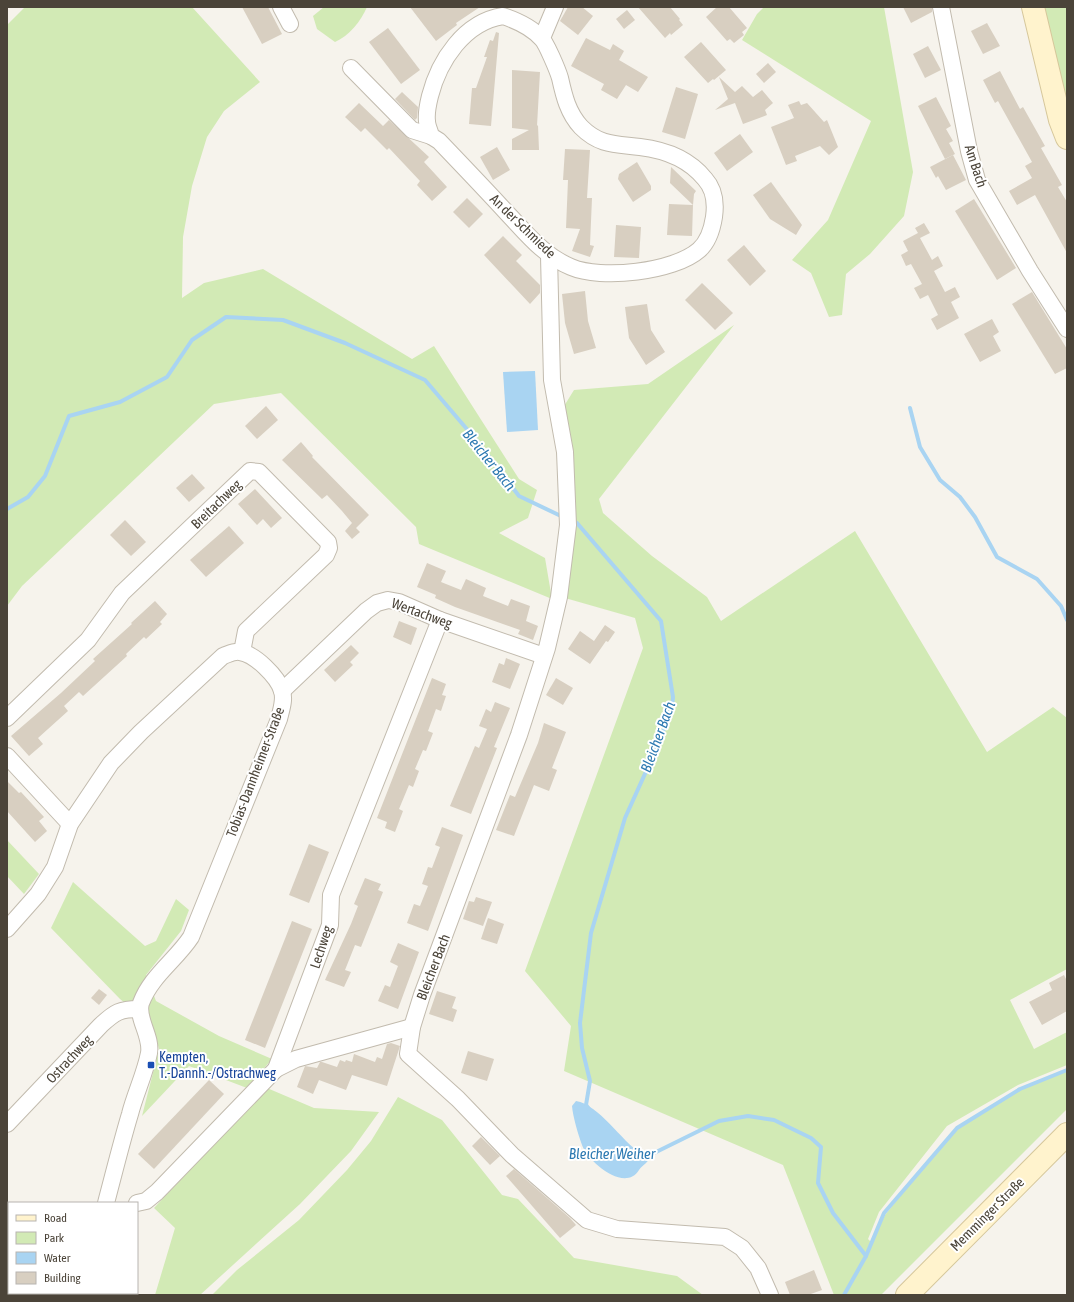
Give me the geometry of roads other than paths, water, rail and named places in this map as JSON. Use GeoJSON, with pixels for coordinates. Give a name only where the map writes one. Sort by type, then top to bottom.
{"type":"FeatureCollection","features":[{"type":"Feature","properties":{"kind":"main road"},"geometry":{"type":"LineString","coordinates":[[1033,7],[1060,120],[1067,138]]}},
{"type":"Feature","properties":{"kind":"main road","name":"Memminger Straße"},"geometry":{"type":"LineString","coordinates":[[906,1295],[1067,1134]]}},
{"type":"Feature","properties":{"kind":"street"},"geometry":{"type":"LineString","coordinates":[[281,7],[290,24]]}},
{"type":"Feature","properties":{"kind":"street"},"geometry":{"type":"LineString","coordinates":[[431,136],[427,121],[428,105],[435,77],[453,47],[474,29],[492,18],[503,16],[514,20],[542,38],[555,7]]}},
{"type":"Feature","properties":{"kind":"street","name":"Am Bach"},"geometry":{"type":"LineString","coordinates":[[941,7],[969,151],[977,180],[1026,265],[1067,329]]}},
{"type":"Feature","properties":{"kind":"street","name":"An der Schmiede"},"geometry":{"type":"LineString","coordinates":[[351,68],[412,130],[431,136],[439,141],[549,256],[573,268],[590,272],[652,271],[677,263],[698,251],[709,238],[716,208],[715,196],[707,181],[694,166],[678,157],[640,147],[612,145],[596,139],[581,127],[571,114],[562,90],[559,75],[542,38]]}},
{"type":"Feature","properties":{"kind":"street","name":"Bleicher Bach"},"geometry":{"type":"LineString","coordinates":[[412,1027],[422,995],[519,735],[544,656],[559,597],[567,518],[565,452],[552,380],[549,256]]}},
{"type":"Feature","properties":{"kind":"street","name":"Breitachweg"},"geometry":{"type":"LineString","coordinates":[[7,718],[88,640],[122,593],[250,471],[259,472],[328,542],[329,548],[326,555],[246,631],[242,652]]}},
{"type":"Feature","properties":{"kind":"street","name":"Wertachweg"},"geometry":{"type":"LineString","coordinates":[[282,691],[366,611],[377,603],[388,600],[399,602],[440,620],[544,656]]}},
{"type":"Feature","properties":{"kind":"street","name":"Lechweg"},"geometry":{"type":"LineString","coordinates":[[138,1203],[146,1201],[157,1192],[276,1069],[330,926],[331,895],[440,620]]}},
{"type":"Feature","properties":{"kind":"street"},"geometry":{"type":"LineString","coordinates":[[7,929],[38,894],[55,867],[70,824],[111,763],[141,732],[223,656],[232,652],[242,652]]}},
{"type":"Feature","properties":{"kind":"street","name":"Tobias-Dannheimer-Straße"},"geometry":{"type":"LineString","coordinates":[[139,1009],[148,989],[185,947],[198,921],[242,806],[279,719],[283,702],[282,691],[273,676],[258,660],[242,652]]}},
{"type":"Feature","properties":{"kind":"street"},"geometry":{"type":"LineString","coordinates":[[7,756],[70,824]]}},
{"type":"Feature","properties":{"kind":"street","name":"Ostrachweg"},"geometry":{"type":"LineString","coordinates":[[7,1124],[113,1014],[123,1009],[139,1009]]}},
{"type":"Feature","properties":{"kind":"street"},"geometry":{"type":"LineString","coordinates":[[106,1202],[130,1114],[149,1052],[149,1040],[139,1009]]}},
{"type":"Feature","properties":{"kind":"street"},"geometry":{"type":"LineString","coordinates":[[276,1069],[296,1059],[412,1027],[408,1054],[458,1099],[512,1155],[587,1220],[617,1230],[724,1237],[742,1248],[758,1268],[770,1295]]}},
{"type":"Feature","properties":{"kind":"water"},"geometry":{"type":"Polygon","coordinates":[[[535,371],[538,430],[507,432],[503,372],[535,371]]]}},
{"type":"Feature","properties":{"kind":"water","name":"Bleicher Weiher"},"geometry":{"type":"Polygon","coordinates":[[[576,1101],[593,1109],[641,1154],[648,1152],[650,1156],[648,1161],[633,1176],[625,1178],[616,1177],[591,1159],[580,1141],[573,1115],[572,1106],[576,1101]]]}},
{"type":"Feature","properties":{"kind":"waterway","name":"Bleicher Bach"},"geometry":{"type":"LineString","coordinates":[[7,509],[28,497],[45,476],[69,416],[120,402],[167,377],[192,340],[226,317],[283,320],[345,343],[425,380],[477,441],[519,496],[563,517]]}},
{"type":"Feature","properties":{"kind":"waterway"},"geometry":{"type":"LineString","coordinates":[[910,408],[920,447],[940,480],[960,497],[975,517],[997,557],[1037,579],[1061,606],[1067,620]]}},
{"type":"Feature","properties":{"kind":"waterway","name":"Bleicher Bach"},"geometry":{"type":"LineString","coordinates":[[571,520],[577,523],[661,621],[673,697],[672,707],[658,745],[625,818],[591,933],[580,1023],[582,1048],[590,1081],[586,1105],[589,1109]]}},
{"type":"Feature","properties":{"kind":"waterway"},"geometry":{"type":"LineString","coordinates":[[866,1256],[884,1213],[957,1128],[1020,1089],[1067,1070]]}},
{"type":"Feature","properties":{"kind":"waterway","name":"Bleicher Bach"},"geometry":{"type":"LineString","coordinates":[[646,1157],[719,1121],[748,1116],[774,1120],[811,1138],[821,1147],[818,1183],[833,1213],[866,1256],[844,1295]]}},
{"type":"Feature","properties":{"kind":"place","name":"Kempten, T.-Dannh.-/Ostrachweg"},"geometry":{"type":"Point","coordinates":[151,1065]}}]}
